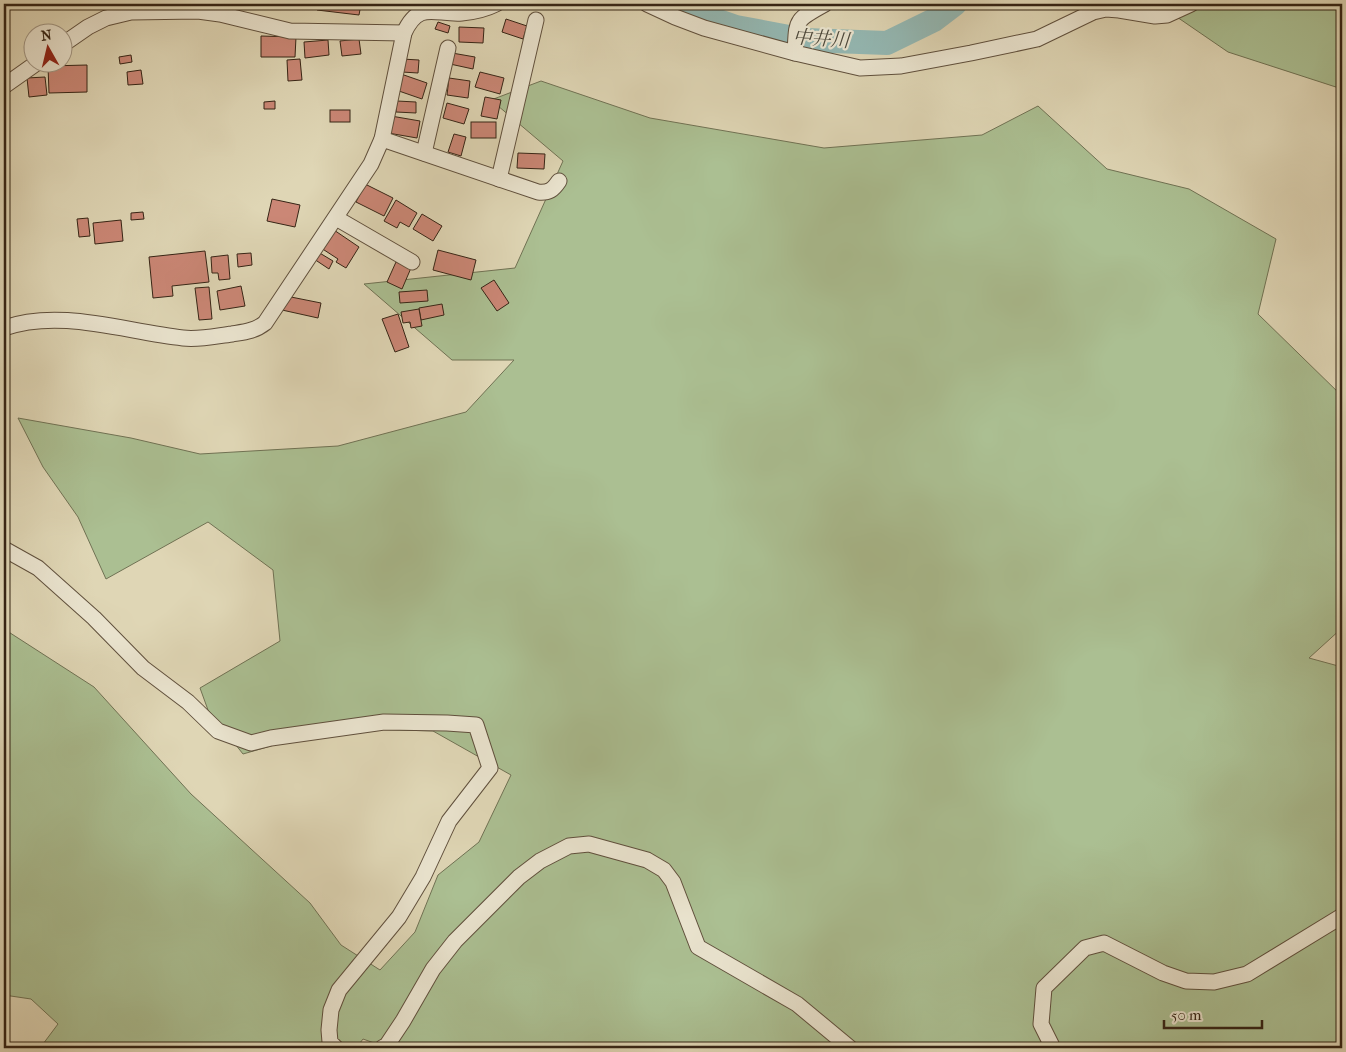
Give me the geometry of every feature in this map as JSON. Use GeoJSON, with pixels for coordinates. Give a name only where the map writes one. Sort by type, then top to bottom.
{"type":"FeatureCollection","features":[{"type":"Feature","properties":{"kind":"street"},"geometry":{"type":"LineString","coordinates":[[4,328],[42,321],[59,321],[105,325],[184,338],[209,338],[258,328],[264,323],[371,164],[382,139],[404,33],[410,21],[418,14],[428,10],[460,13],[476,11],[496,4]]}},
{"type":"Feature","properties":{"kind":"street"},"geometry":{"type":"LineString","coordinates":[[647,4],[704,28],[795,49],[860,68],[901,66],[1037,39],[1093,12],[1112,10],[1154,16],[1167,15],[1191,4]]}},
{"type":"Feature","properties":{"kind":"street"},"geometry":{"type":"LineString","coordinates":[[795,49],[796,26],[800,20],[825,4]]}},
{"type":"Feature","properties":{"kind":"street"},"geometry":{"type":"LineString","coordinates":[[72,38],[106,18],[132,12],[198,11],[220,14],[290,31],[404,33]]}},
{"type":"Feature","properties":{"kind":"street"},"geometry":{"type":"LineString","coordinates":[[500,179],[536,20]]}},
{"type":"Feature","properties":{"kind":"street"},"geometry":{"type":"LineString","coordinates":[[424,153],[448,48]]}},
{"type":"Feature","properties":{"kind":"street"},"geometry":{"type":"LineString","coordinates":[[4,86],[24,72]]}},
{"type":"Feature","properties":{"kind":"street"},"geometry":{"type":"LineString","coordinates":[[382,139],[538,192],[546,193],[554,189],[559,182]]}},
{"type":"Feature","properties":{"kind":"street"},"geometry":{"type":"LineString","coordinates":[[336,218],[412,262]]}},
{"type":"Feature","properties":{"kind":"street"},"geometry":{"type":"LineString","coordinates":[[4,549],[38,568],[94,618],[143,668],[188,702],[218,731],[250,743],[271,738],[384,722],[447,722],[476,725],[490,768],[449,821],[423,877],[399,917],[340,990],[331,1010],[329,1030],[330,1042],[336,1048]]}},
{"type":"Feature","properties":{"kind":"street"},"geometry":{"type":"LineString","coordinates":[[382,1048],[387,1046],[403,1021],[433,968],[455,941],[512,884],[540,861],[569,846],[590,844],[642,859],[664,870],[673,882],[698,947],[797,1004],[850,1048]]}},
{"type":"Feature","properties":{"kind":"street"},"geometry":{"type":"LineString","coordinates":[[1053,1048],[1041,1024],[1044,988],[1085,948],[1104,943],[1162,973],[1186,981],[1214,982],[1247,974],[1342,916]]}},
{"type":"Feature","properties":{"kind":"green space"},"geometry":{"type":"Polygon","coordinates":[[[1158,4],[1342,4],[1342,89],[1228,52],[1158,4]]]}},
{"type":"Feature","properties":{"kind":"green space"},"geometry":{"type":"Polygon","coordinates":[[[541,81],[650,118],[824,148],[982,135],[1038,106],[1107,169],[1189,189],[1276,239],[1258,314],[1342,396],[1342,628],[1309,658],[1342,667],[1342,1048],[388,1048],[363,1039],[356,1048],[40,1048],[58,1024],[31,999],[4,995],[4,629],[94,687],[191,794],[310,903],[341,945],[380,970],[415,932],[438,875],[479,842],[511,775],[433,731],[333,728],[243,754],[208,710],[200,688],[280,641],[273,570],[208,522],[106,579],[78,517],[43,467],[18,418],[131,438],[200,454],[338,446],[466,412],[514,360],[452,360],[364,284],[515,268],[563,161],[491,100],[541,81]]]}},
{"type":"Feature","properties":{"kind":"building"},"geometry":{"type":"Polygon","coordinates":[[[318,4],[361,4],[359,15],[317,10],[318,4]]]}},
{"type":"Feature","properties":{"kind":"building"},"geometry":{"type":"Polygon","coordinates":[[[506,19],[527,26],[523,39],[502,32],[506,19]]]}},
{"type":"Feature","properties":{"kind":"building"},"geometry":{"type":"Polygon","coordinates":[[[438,22],[450,26],[448,33],[435,29],[438,22]]]}},
{"type":"Feature","properties":{"kind":"building"},"geometry":{"type":"Polygon","coordinates":[[[459,27],[484,28],[483,43],[459,42],[459,27]]]}},
{"type":"Feature","properties":{"kind":"building"},"geometry":{"type":"Polygon","coordinates":[[[261,36],[296,37],[295,57],[261,57],[261,36]]]}},
{"type":"Feature","properties":{"kind":"building"},"geometry":{"type":"Polygon","coordinates":[[[359,39],[361,54],[342,56],[340,41],[359,39]]]}},
{"type":"Feature","properties":{"kind":"building"},"geometry":{"type":"Polygon","coordinates":[[[328,40],[329,55],[305,58],[304,42],[328,40]]]}},
{"type":"Feature","properties":{"kind":"building"},"geometry":{"type":"Polygon","coordinates":[[[452,53],[475,57],[473,69],[450,64],[452,53]]]}},
{"type":"Feature","properties":{"kind":"building"},"geometry":{"type":"Polygon","coordinates":[[[131,55],[132,62],[120,64],[119,57],[131,55]]]}},
{"type":"Feature","properties":{"kind":"building"},"geometry":{"type":"Polygon","coordinates":[[[300,59],[302,80],[288,81],[287,60],[300,59]]]}},
{"type":"Feature","properties":{"kind":"building"},"geometry":{"type":"Polygon","coordinates":[[[402,59],[419,60],[418,73],[402,72],[402,59]]]}},
{"type":"Feature","properties":{"kind":"building"},"geometry":{"type":"Polygon","coordinates":[[[72,65],[87,65],[87,92],[49,93],[48,72],[72,72],[72,65]]]}},
{"type":"Feature","properties":{"kind":"building"},"geometry":{"type":"Polygon","coordinates":[[[141,70],[143,84],[128,85],[127,72],[141,70]]]}},
{"type":"Feature","properties":{"kind":"building"},"geometry":{"type":"Polygon","coordinates":[[[480,72],[504,78],[500,94],[475,87],[480,72]]]}},
{"type":"Feature","properties":{"kind":"building"},"geometry":{"type":"Polygon","coordinates":[[[401,74],[427,83],[422,99],[396,90],[401,74]]]}},
{"type":"Feature","properties":{"kind":"building"},"geometry":{"type":"Polygon","coordinates":[[[45,77],[47,95],[29,97],[27,78],[45,77]]]}},
{"type":"Feature","properties":{"kind":"building"},"geometry":{"type":"Polygon","coordinates":[[[449,78],[470,81],[468,98],[447,95],[449,78]]]}},
{"type":"Feature","properties":{"kind":"building"},"geometry":{"type":"Polygon","coordinates":[[[485,97],[501,100],[497,119],[481,116],[485,97]]]}},
{"type":"Feature","properties":{"kind":"building"},"geometry":{"type":"Polygon","coordinates":[[[275,101],[275,109],[264,109],[264,102],[275,101]]]}},
{"type":"Feature","properties":{"kind":"building"},"geometry":{"type":"Polygon","coordinates":[[[397,101],[416,102],[416,113],[396,112],[397,101]]]}},
{"type":"Feature","properties":{"kind":"building"},"geometry":{"type":"Polygon","coordinates":[[[447,103],[469,109],[464,124],[443,118],[447,103]]]}},
{"type":"Feature","properties":{"kind":"building"},"geometry":{"type":"Polygon","coordinates":[[[330,110],[350,110],[350,122],[330,122],[330,110]]]}},
{"type":"Feature","properties":{"kind":"building"},"geometry":{"type":"Polygon","coordinates":[[[391,116],[420,121],[417,138],[388,133],[391,116]]]}},
{"type":"Feature","properties":{"kind":"building"},"geometry":{"type":"Polygon","coordinates":[[[471,122],[496,122],[496,138],[471,138],[471,122]]]}},
{"type":"Feature","properties":{"kind":"building"},"geometry":{"type":"Polygon","coordinates":[[[454,134],[466,137],[461,156],[448,152],[454,134]]]}},
{"type":"Feature","properties":{"kind":"building"},"geometry":{"type":"Polygon","coordinates":[[[518,153],[545,154],[544,169],[517,168],[518,153]]]}},
{"type":"Feature","properties":{"kind":"building"},"geometry":{"type":"Polygon","coordinates":[[[365,184],[393,198],[384,216],[356,202],[365,184]]]}},
{"type":"Feature","properties":{"kind":"building"},"geometry":{"type":"Polygon","coordinates":[[[272,199],[300,205],[295,227],[267,221],[272,199]]]}},
{"type":"Feature","properties":{"kind":"building"},"geometry":{"type":"Polygon","coordinates":[[[396,200],[417,213],[409,227],[400,222],[397,228],[384,221],[396,200]]]}},
{"type":"Feature","properties":{"kind":"building"},"geometry":{"type":"Polygon","coordinates":[[[143,212],[144,219],[131,220],[131,213],[143,212]]]}},
{"type":"Feature","properties":{"kind":"building"},"geometry":{"type":"Polygon","coordinates":[[[422,214],[442,226],[433,241],[413,229],[422,214]]]}},
{"type":"Feature","properties":{"kind":"building"},"geometry":{"type":"Polygon","coordinates":[[[88,218],[90,236],[79,237],[77,219],[88,218]]]}},
{"type":"Feature","properties":{"kind":"building"},"geometry":{"type":"Polygon","coordinates":[[[121,220],[123,241],[95,244],[93,223],[121,220]]]}},
{"type":"Feature","properties":{"kind":"building"},"geometry":{"type":"Polygon","coordinates":[[[331,228],[359,247],[346,268],[336,262],[338,259],[318,246],[331,228]]]}},
{"type":"Feature","properties":{"kind":"building"},"geometry":{"type":"Polygon","coordinates":[[[438,250],[476,260],[471,280],[433,270],[438,250]]]}},
{"type":"Feature","properties":{"kind":"building"},"geometry":{"type":"Polygon","coordinates":[[[205,251],[209,282],[172,286],[173,296],[153,298],[149,257],[205,251]]]}},
{"type":"Feature","properties":{"kind":"building"},"geometry":{"type":"Polygon","coordinates":[[[318,252],[333,261],[329,269],[314,259],[318,252]]]}},
{"type":"Feature","properties":{"kind":"building"},"geometry":{"type":"Polygon","coordinates":[[[251,253],[252,265],[238,267],[237,254],[251,253]]]}},
{"type":"Feature","properties":{"kind":"building"},"geometry":{"type":"Polygon","coordinates":[[[228,255],[230,279],[219,280],[218,273],[212,273],[211,257],[228,255]]]}},
{"type":"Feature","properties":{"kind":"building"},"geometry":{"type":"Polygon","coordinates":[[[396,262],[411,268],[402,289],[387,282],[396,262]]]}},
{"type":"Feature","properties":{"kind":"building"},"geometry":{"type":"Polygon","coordinates":[[[494,280],[509,303],[497,311],[481,288],[494,280]]]}},
{"type":"Feature","properties":{"kind":"building"},"geometry":{"type":"Polygon","coordinates":[[[241,286],[245,306],[220,310],[217,291],[241,286]]]}},
{"type":"Feature","properties":{"kind":"building"},"geometry":{"type":"Polygon","coordinates":[[[209,287],[212,319],[199,320],[195,288],[209,287]]]}},
{"type":"Feature","properties":{"kind":"building"},"geometry":{"type":"Polygon","coordinates":[[[427,290],[428,301],[400,303],[399,292],[427,290]]]}},
{"type":"Feature","properties":{"kind":"building"},"geometry":{"type":"Polygon","coordinates":[[[286,296],[321,303],[318,318],[282,310],[286,296]]]}},
{"type":"Feature","properties":{"kind":"building"},"geometry":{"type":"Polygon","coordinates":[[[442,304],[444,315],[421,320],[419,308],[442,304]]]}},
{"type":"Feature","properties":{"kind":"building"},"geometry":{"type":"Polygon","coordinates":[[[419,309],[422,326],[411,328],[410,322],[403,323],[401,312],[419,309]]]}},
{"type":"Feature","properties":{"kind":"building"},"geometry":{"type":"Polygon","coordinates":[[[398,314],[409,347],[395,352],[382,319],[398,314]]]}},
{"type":"Feature","properties":{"kind":"waterway","name":"中井川"},"geometry":{"type":"LineString","coordinates":[[681,4],[736,27],[805,40],[887,43],[934,20],[955,4]]}}]}
